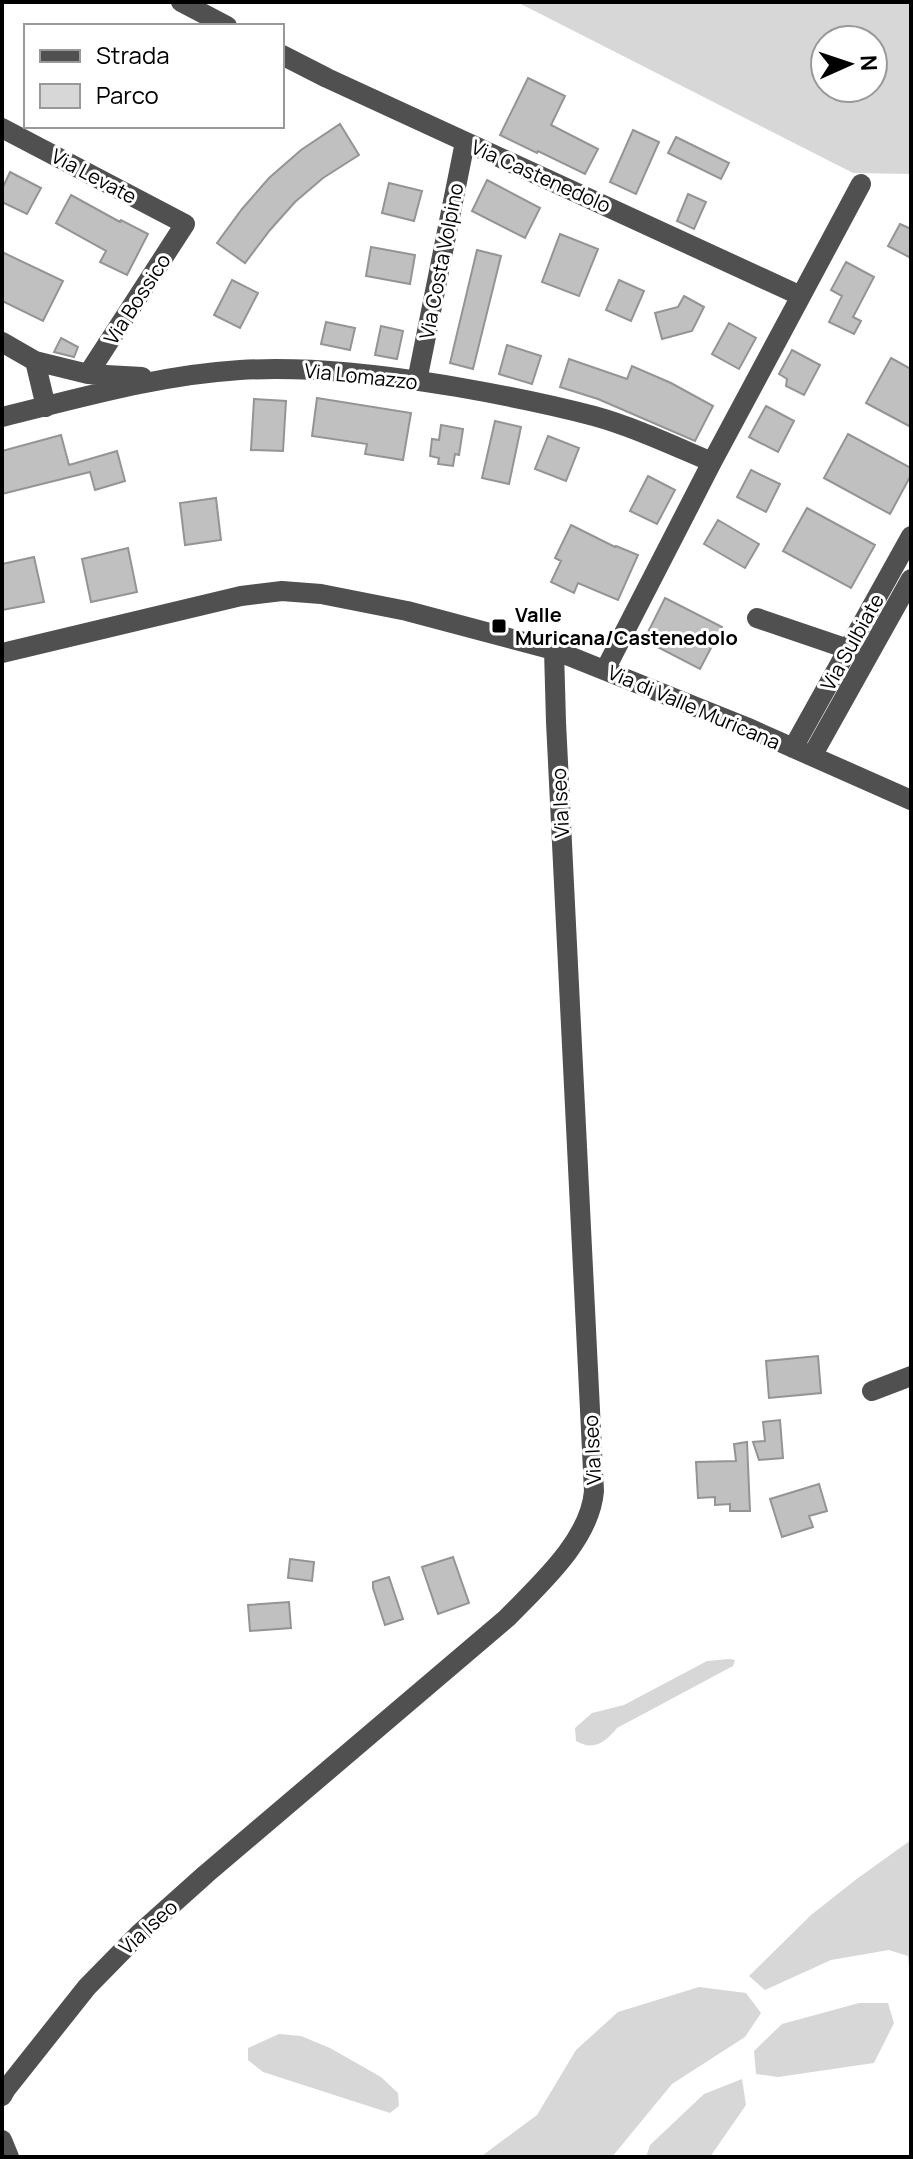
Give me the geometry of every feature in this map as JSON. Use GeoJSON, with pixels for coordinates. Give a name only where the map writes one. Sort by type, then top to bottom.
{"type":"FeatureCollection","features":[{"type":"Feature","properties":{"kind":"street"},"geometry":{"type":"LineString","coordinates":[[181,2],[223,24]]}},
{"type":"Feature","properties":{"kind":"street","name":"Via Castenedolo"},"geometry":{"type":"LineString","coordinates":[[284,56],[801,296]]}},
{"type":"Feature","properties":{"kind":"street","name":"Via Levate"},"geometry":{"type":"LineString","coordinates":[[2,128],[185,224]]}},
{"type":"Feature","properties":{"kind":"street","name":"Via Costa Volpino"},"geometry":{"type":"LineString","coordinates":[[417,381],[465,142]]}},
{"type":"Feature","properties":{"kind":"street"},"geometry":{"type":"LineString","coordinates":[[605,670],[861,184]]}},
{"type":"Feature","properties":{"kind":"street","name":"Via Bossico"},"geometry":{"type":"LineString","coordinates":[[88,374],[185,224]]}},
{"type":"Feature","properties":{"kind":"street"},"geometry":{"type":"LineString","coordinates":[[2,342],[35,361],[88,374],[174,378]]}},
{"type":"Feature","properties":{"kind":"street"},"geometry":{"type":"LineString","coordinates":[[35,361],[46,407]]}},
{"type":"Feature","properties":{"kind":"street","name":"Via Lomazzo"},"geometry":{"type":"LineString","coordinates":[[2,417],[174,378],[238,370],[334,371],[390,375],[595,416],[712,462]]}},
{"type":"Feature","properties":{"kind":"street","name":"Via Sulbiate"},"geometry":{"type":"LineString","coordinates":[[793,748],[911,538]]}},
{"type":"Feature","properties":{"kind":"street","name":"Via Sulbiate"},"geometry":{"type":"LineString","coordinates":[[812,756],[911,579]]}},
{"type":"Feature","properties":{"kind":"street","name":"Via di Valle Muricana"},"geometry":{"type":"LineString","coordinates":[[2,653],[241,596],[282,591],[321,594],[407,611],[554,650],[911,800]]}},
{"type":"Feature","properties":{"kind":"street"},"geometry":{"type":"LineString","coordinates":[[757,618],[848,649],[866,659]]}},
{"type":"Feature","properties":{"kind":"street","name":"Via Iseo"},"geometry":{"type":"LineString","coordinates":[[2,2096],[111,1960],[206,1874],[507,1618],[547,1576],[582,1531],[591,1513],[594,1491],[554,650]]}},
{"type":"Feature","properties":{"kind":"street"},"geometry":{"type":"LineString","coordinates":[[872,1391],[911,1376]]}},
{"type":"Feature","properties":{"kind":"street"},"geometry":{"type":"LineString","coordinates":[[2,2140],[9,2157]]}},
{"type":"Feature","properties":{"kind":"green space"},"geometry":{"type":"Polygon","coordinates":[[[517,2],[911,2],[911,174],[853,173],[517,2]]]}},
{"type":"Feature","properties":{"kind":"green space"},"geometry":{"type":"Polygon","coordinates":[[[735,1660],[733,1666],[617,1728],[603,1741],[588,1745],[576,1741],[575,1728],[592,1713],[624,1705],[707,1661],[735,1660]]]}},
{"type":"Feature","properties":{"kind":"green space"},"geometry":{"type":"Polygon","coordinates":[[[911,1840],[911,1970],[908,1956],[889,1950],[831,1960],[765,1990],[749,1976],[811,1915],[911,1840]]]}},
{"type":"Feature","properties":{"kind":"green space"},"geometry":{"type":"Polygon","coordinates":[[[699,1987],[746,1993],[761,2013],[745,2037],[672,2084],[612,2157],[477,2157],[537,2115],[576,2050],[618,2012],[699,1987]]]}},
{"type":"Feature","properties":{"kind":"green space"},"geometry":{"type":"Polygon","coordinates":[[[859,2003],[888,2003],[894,2023],[874,2063],[778,2077],[756,2074],[754,2051],[782,2024],[859,2003]]]}},
{"type":"Feature","properties":{"kind":"green space"},"geometry":{"type":"Polygon","coordinates":[[[279,2034],[301,2036],[330,2048],[381,2077],[398,2093],[399,2106],[390,2113],[263,2072],[248,2060],[248,2048],[279,2034]]]}},
{"type":"Feature","properties":{"kind":"green space"},"geometry":{"type":"Polygon","coordinates":[[[742,2079],[746,2105],[710,2157],[646,2157],[650,2145],[704,2094],[742,2079]]]}},
{"type":"Feature","properties":{"kind":"building"},"geometry":{"type":"Polygon","coordinates":[[[528,78],[565,96],[551,125],[598,149],[585,174],[500,135],[528,78]]]}},
{"type":"Feature","properties":{"kind":"building"},"geometry":{"type":"Polygon","coordinates":[[[340,124],[359,155],[323,178],[295,202],[245,263],[217,243],[269,178],[301,150],[340,124]]]}},
{"type":"Feature","properties":{"kind":"building"},"geometry":{"type":"Polygon","coordinates":[[[633,130],[659,142],[636,194],[610,182],[633,130]]]}},
{"type":"Feature","properties":{"kind":"building"},"geometry":{"type":"Polygon","coordinates":[[[676,137],[729,163],[721,179],[668,153],[676,137]]]}},
{"type":"Feature","properties":{"kind":"building"},"geometry":{"type":"Polygon","coordinates":[[[10,172],[41,188],[27,214],[2,202],[2,189],[10,172]]]}},
{"type":"Feature","properties":{"kind":"building"},"geometry":{"type":"Polygon","coordinates":[[[487,180],[540,208],[525,238],[472,211],[487,180]]]}},
{"type":"Feature","properties":{"kind":"building"},"geometry":{"type":"Polygon","coordinates":[[[389,183],[422,191],[414,221],[382,213],[389,183]]]}},
{"type":"Feature","properties":{"kind":"building"},"geometry":{"type":"Polygon","coordinates":[[[688,194],[706,202],[694,229],[677,221],[688,194]]]}},
{"type":"Feature","properties":{"kind":"building"},"geometry":{"type":"Polygon","coordinates":[[[71,195],[148,234],[127,275],[100,262],[106,251],[56,223],[71,195]]]}},
{"type":"Feature","properties":{"kind":"building"},"geometry":{"type":"Polygon","coordinates":[[[900,224],[911,229],[911,258],[888,246],[900,224]]]}},
{"type":"Feature","properties":{"kind":"building"},"geometry":{"type":"Polygon","coordinates":[[[560,234],[598,249],[579,296],[542,282],[560,234]]]}},
{"type":"Feature","properties":{"kind":"building"},"geometry":{"type":"Polygon","coordinates":[[[371,247],[415,255],[410,284],[366,276],[371,247]]]}},
{"type":"Feature","properties":{"kind":"building"},"geometry":{"type":"Polygon","coordinates":[[[477,250],[501,256],[473,369],[450,363],[477,250]]]}},
{"type":"Feature","properties":{"kind":"building"},"geometry":{"type":"Polygon","coordinates":[[[2,252],[63,281],[43,321],[2,301],[2,252]]]}},
{"type":"Feature","properties":{"kind":"building"},"geometry":{"type":"Polygon","coordinates":[[[846,262],[874,277],[853,317],[861,321],[854,334],[829,322],[842,296],[831,290],[846,262]]]}},
{"type":"Feature","properties":{"kind":"building"},"geometry":{"type":"Polygon","coordinates":[[[232,280],[258,293],[240,328],[214,315],[232,280]]]}},
{"type":"Feature","properties":{"kind":"building"},"geometry":{"type":"Polygon","coordinates":[[[619,280],[644,291],[631,321],[606,310],[619,280]]]}},
{"type":"Feature","properties":{"kind":"building"},"geometry":{"type":"Polygon","coordinates":[[[684,296],[704,307],[692,331],[662,339],[655,313],[678,307],[684,296]]]}},
{"type":"Feature","properties":{"kind":"building"},"geometry":{"type":"Polygon","coordinates":[[[326,322],[355,328],[350,350],[321,344],[326,322]]]}},
{"type":"Feature","properties":{"kind":"building"},"geometry":{"type":"Polygon","coordinates":[[[729,323],[756,338],[739,369],[712,354],[729,323]]]}},
{"type":"Feature","properties":{"kind":"building"},"geometry":{"type":"Polygon","coordinates":[[[381,326],[403,331],[397,359],[375,355],[381,326]]]}},
{"type":"Feature","properties":{"kind":"building"},"geometry":{"type":"Polygon","coordinates":[[[61,338],[78,347],[74,357],[54,352],[61,338]]]}},
{"type":"Feature","properties":{"kind":"building"},"geometry":{"type":"Polygon","coordinates":[[[507,345],[541,356],[532,384],[499,374],[507,345]]]}},
{"type":"Feature","properties":{"kind":"building"},"geometry":{"type":"Polygon","coordinates":[[[792,350],[820,365],[804,395],[786,386],[787,379],[779,374],[792,350]]]}},
{"type":"Feature","properties":{"kind":"building"},"geometry":{"type":"Polygon","coordinates":[[[891,358],[911,369],[911,427],[866,403],[891,358]]]}},
{"type":"Feature","properties":{"kind":"building"},"geometry":{"type":"Polygon","coordinates":[[[569,359],[627,379],[632,366],[713,406],[695,441],[598,399],[560,387],[569,359]]]}},
{"type":"Feature","properties":{"kind":"building"},"geometry":{"type":"Polygon","coordinates":[[[317,398],[411,413],[403,460],[365,454],[367,444],[312,436],[317,398]]]}},
{"type":"Feature","properties":{"kind":"building"},"geometry":{"type":"Polygon","coordinates":[[[254,399],[286,401],[283,451],[251,450],[254,399]]]}},
{"type":"Feature","properties":{"kind":"building"},"geometry":{"type":"Polygon","coordinates":[[[766,406],[794,421],[778,452],[749,437],[766,406]]]}},
{"type":"Feature","properties":{"kind":"building"},"geometry":{"type":"Polygon","coordinates":[[[495,421],[521,427],[509,484],[482,478],[495,421]]]}},
{"type":"Feature","properties":{"kind":"building"},"geometry":{"type":"Polygon","coordinates":[[[441,425],[463,429],[459,455],[455,454],[453,466],[438,464],[439,458],[430,456],[432,439],[439,440],[441,425]]]}},
{"type":"Feature","properties":{"kind":"building"},"geometry":{"type":"Polygon","coordinates":[[[848,434],[911,468],[911,475],[890,514],[824,478],[848,434]]]}},
{"type":"Feature","properties":{"kind":"building"},"geometry":{"type":"Polygon","coordinates":[[[61,435],[69,465],[117,451],[125,481],[95,490],[90,472],[2,494],[2,451],[61,435]]]}},
{"type":"Feature","properties":{"kind":"building"},"geometry":{"type":"Polygon","coordinates":[[[548,436],[579,448],[566,481],[535,469],[548,436]]]}},
{"type":"Feature","properties":{"kind":"building"},"geometry":{"type":"Polygon","coordinates":[[[751,470],[780,484],[766,512],[737,497],[751,470]]]}},
{"type":"Feature","properties":{"kind":"building"},"geometry":{"type":"Polygon","coordinates":[[[648,476],[675,490],[657,524],[630,511],[648,476]]]}},
{"type":"Feature","properties":{"kind":"building"},"geometry":{"type":"Polygon","coordinates":[[[216,498],[221,540],[185,545],[180,503],[216,498]]]}},
{"type":"Feature","properties":{"kind":"building"},"geometry":{"type":"Polygon","coordinates":[[[807,508],[875,545],[851,588],[783,551],[807,508]]]}},
{"type":"Feature","properties":{"kind":"building"},"geometry":{"type":"Polygon","coordinates":[[[718,520],[759,544],[745,568],[704,544],[718,520]]]}},
{"type":"Feature","properties":{"kind":"building"},"geometry":{"type":"Polygon","coordinates":[[[571,525],[638,555],[618,600],[578,583],[574,593],[551,582],[561,561],[555,558],[571,525]]]}},
{"type":"Feature","properties":{"kind":"building"},"geometry":{"type":"Polygon","coordinates":[[[128,548],[137,592],[91,602],[82,559],[128,548]]]}},
{"type":"Feature","properties":{"kind":"building"},"geometry":{"type":"Polygon","coordinates":[[[34,557],[44,602],[2,610],[2,564],[34,557]]]}},
{"type":"Feature","properties":{"kind":"building"},"geometry":{"type":"Polygon","coordinates":[[[665,598],[722,627],[700,669],[644,640],[665,598]]]}},
{"type":"Feature","properties":{"kind":"building"},"geometry":{"type":"Polygon","coordinates":[[[818,1356],[821,1393],[769,1398],[766,1361],[818,1356]]]}},
{"type":"Feature","properties":{"kind":"building"},"geometry":{"type":"Polygon","coordinates":[[[780,1420],[783,1458],[759,1460],[753,1442],[765,1441],[763,1422],[780,1420]]]}},
{"type":"Feature","properties":{"kind":"building"},"geometry":{"type":"Polygon","coordinates":[[[747,1442],[750,1511],[730,1511],[730,1504],[715,1505],[715,1497],[698,1498],[696,1462],[736,1461],[734,1444],[747,1442]]]}},
{"type":"Feature","properties":{"kind":"building"},"geometry":{"type":"Polygon","coordinates":[[[819,1484],[827,1511],[809,1516],[813,1527],[782,1537],[770,1499],[819,1484]]]}},
{"type":"Feature","properties":{"kind":"building"},"geometry":{"type":"Polygon","coordinates":[[[453,1557],[469,1603],[438,1614],[422,1567],[453,1557]]]}},
{"type":"Feature","properties":{"kind":"building"},"geometry":{"type":"Polygon","coordinates":[[[290,1559],[314,1562],[312,1581],[288,1578],[290,1559]]]}},
{"type":"Feature","properties":{"kind":"building"},"geometry":{"type":"Polygon","coordinates":[[[389,1577],[403,1619],[385,1625],[373,1582],[389,1577]]]}},
{"type":"Feature","properties":{"kind":"building"},"geometry":{"type":"Polygon","coordinates":[[[289,1602],[291,1628],[250,1631],[248,1605],[289,1602]]]}},
{"type":"Feature","properties":{"kind":"place","name":"Valle Muricana/Castenedolo"},"geometry":{"type":"Point","coordinates":[499,626]}}]}
